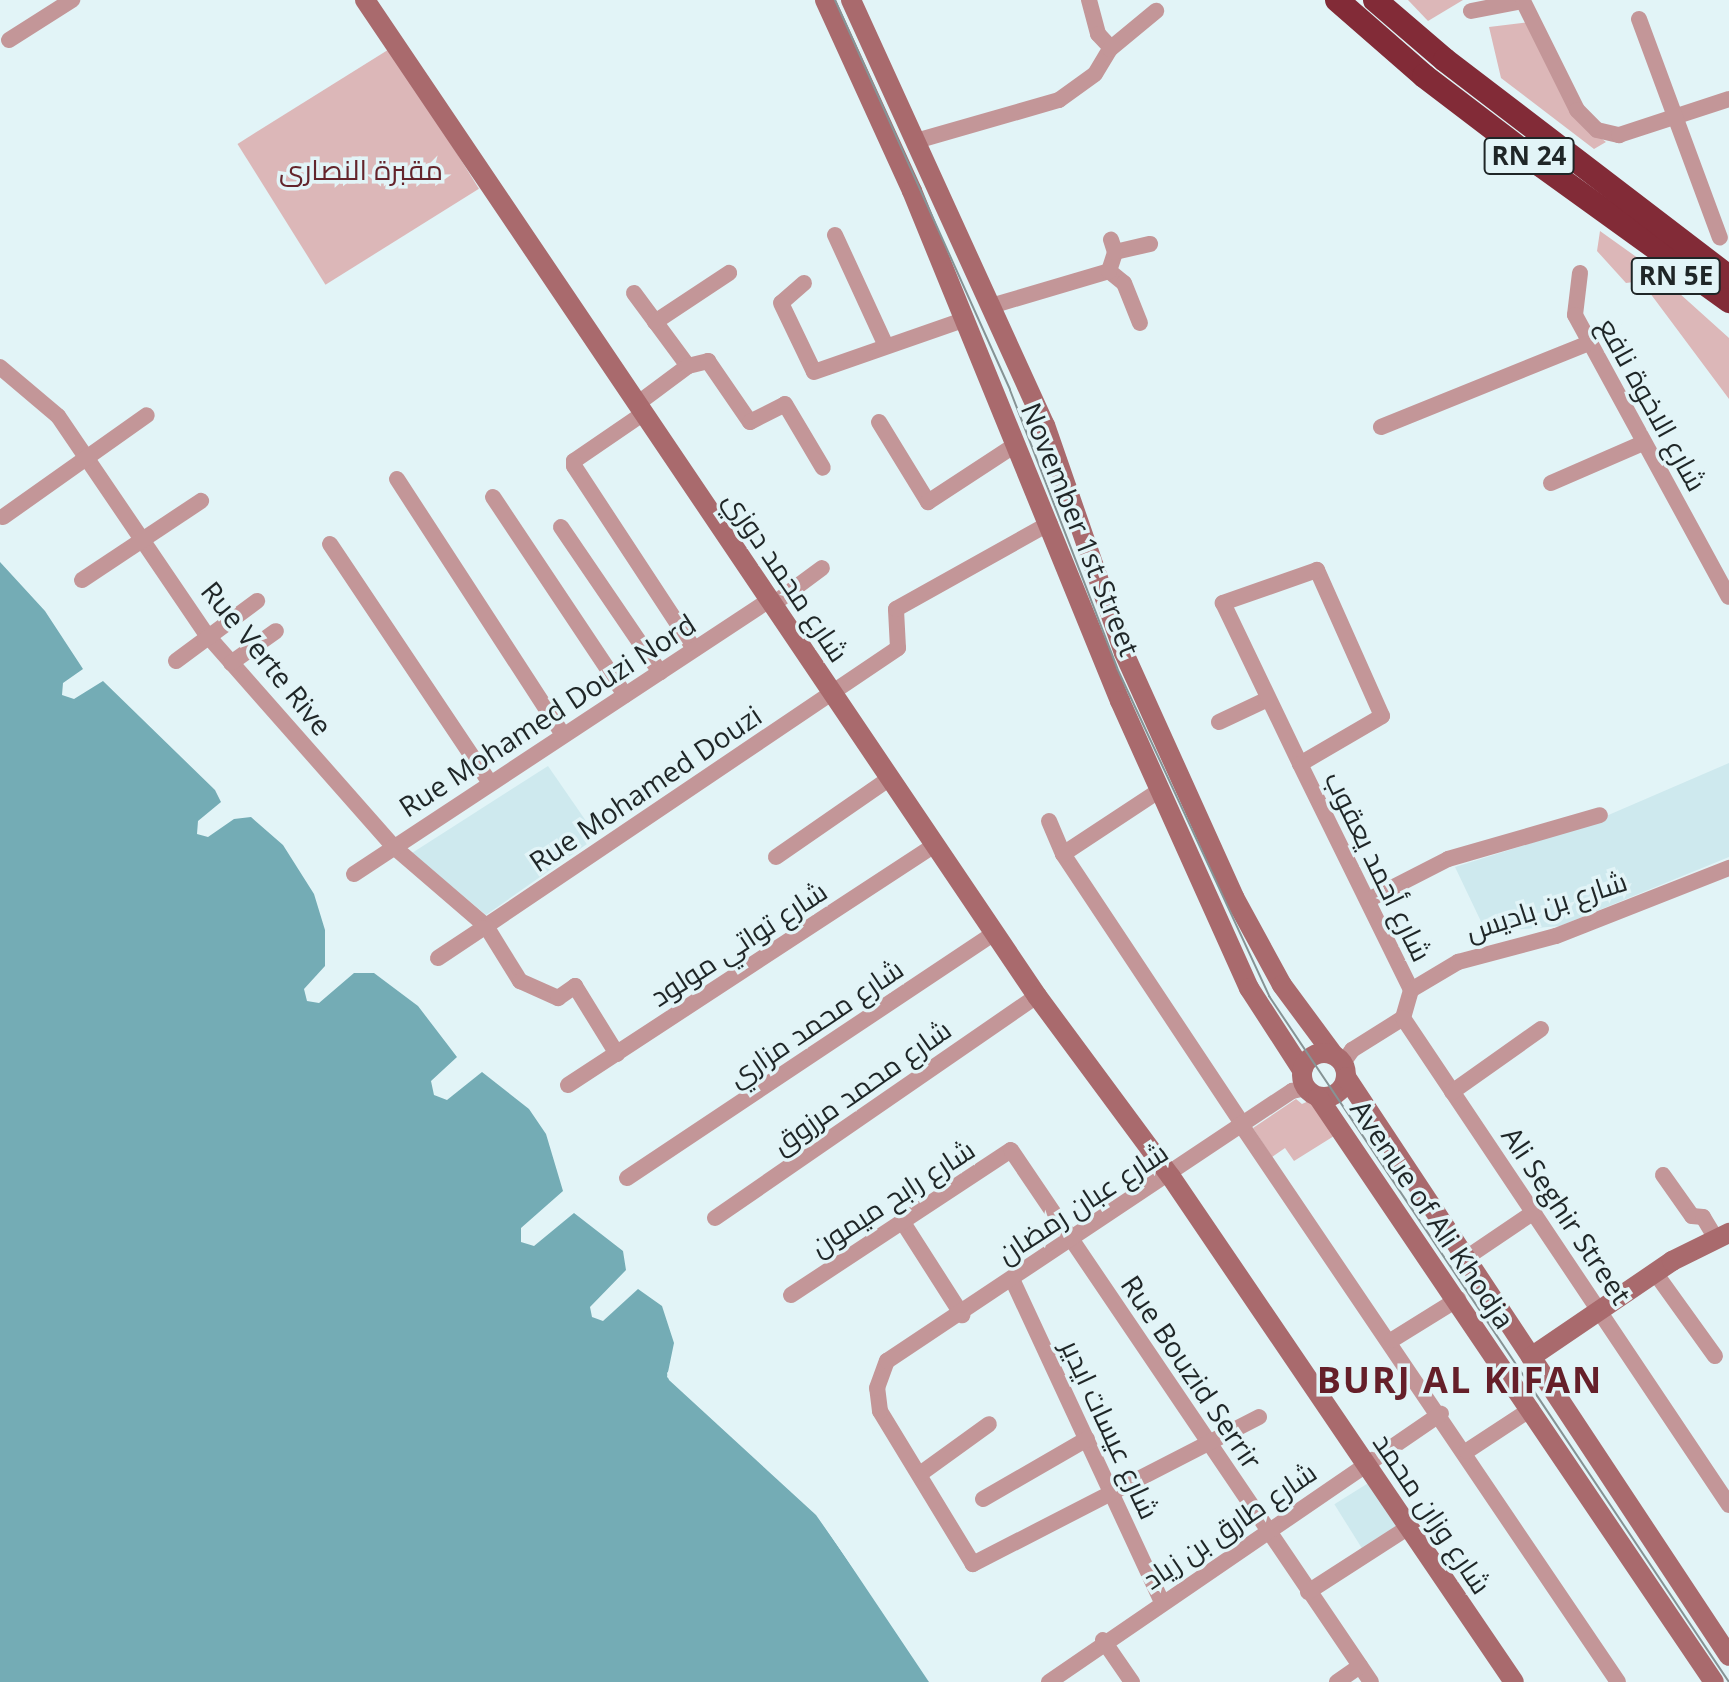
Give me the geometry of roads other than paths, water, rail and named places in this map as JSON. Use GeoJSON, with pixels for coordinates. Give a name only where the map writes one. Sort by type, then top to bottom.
{"type":"FeatureCollection","features":[{"type":"Feature","properties":{"kind":"highway","name":"RN 24"},"geometry":{"type":"LineString","coordinates":[[1337,0],[1424,76],[1625,229],[1729,301]]}},
{"type":"Feature","properties":{"kind":"highway","name":"RN 24"},"geometry":{"type":"LineString","coordinates":[[1375,0],[1478,86],[1729,277]]}},
{"type":"Feature","properties":{"kind":"highway","name":"RN 5E"},"geometry":{"type":"LineString","coordinates":[[1625,229],[1729,321]]}},
{"type":"Feature","properties":{"kind":"main road","name":"شارع محمد دوزي"},"geometry":{"type":"LineString","coordinates":[[365,0],[1037,996],[1171,1177]]}},
{"type":"Feature","properties":{"kind":"main road","name":"November 1st Street"},"geometry":{"type":"LineString","coordinates":[[825,0],[966,319],[1015,445],[1160,790],[1249,988],[1309,1085]]}},
{"type":"Feature","properties":{"kind":"main road","name":"November 1st Street"},"geometry":{"type":"LineString","coordinates":[[851,0],[1045,425],[1124,653],[1234,897],[1282,985],[1341,1065]]}},
{"type":"Feature","properties":{"kind":"main road"},"geometry":{"type":"LineString","coordinates":[[1312,1056],[1341,1065],[1334,1095],[1309,1085],[1312,1056]]}},
{"type":"Feature","properties":{"kind":"main road","name":"Avenue of Ali Khodja"},"geometry":{"type":"LineString","coordinates":[[1341,1065],[1463,1260],[1729,1656]]}},
{"type":"Feature","properties":{"kind":"main road","name":"Avenue of Ali Khodja"},"geometry":{"type":"LineString","coordinates":[[1309,1085],[1458,1299],[1714,1682]]}},
{"type":"Feature","properties":{"kind":"main road","name":"شارع وزان محمد"},"geometry":{"type":"LineString","coordinates":[[1171,1177],[1514,1682]]}},
{"type":"Feature","properties":{"kind":"main road"},"geometry":{"type":"LineString","coordinates":[[1531,1357],[1656,1274],[1722,1236]]}},
{"type":"Feature","properties":{"kind":"street"},"geometry":{"type":"LineString","coordinates":[[9,40],[53,5],[72,0]]}},
{"type":"Feature","properties":{"kind":"street"},"geometry":{"type":"LineString","coordinates":[[1089,0],[1098,34],[1111,48]]}},
{"type":"Feature","properties":{"kind":"street"},"geometry":{"type":"LineString","coordinates":[[1471,11],[1523,1],[1577,110],[1597,130],[1619,135],[1729,99]]}},
{"type":"Feature","properties":{"kind":"street"},"geometry":{"type":"LineString","coordinates":[[916,141],[1059,100],[1095,74],[1111,48],[1156,11]]}},
{"type":"Feature","properties":{"kind":"street"},"geometry":{"type":"LineString","coordinates":[[1639,19],[1720,238]]}},
{"type":"Feature","properties":{"kind":"street"},"geometry":{"type":"LineString","coordinates":[[835,235],[886,346]]}},
{"type":"Feature","properties":{"kind":"street"},"geometry":{"type":"LineString","coordinates":[[1109,271],[1113,246],[1150,244]]}},
{"type":"Feature","properties":{"kind":"street"},"geometry":{"type":"LineString","coordinates":[[991,306],[1109,271]]}},
{"type":"Feature","properties":{"kind":"street"},"geometry":{"type":"LineString","coordinates":[[1109,271],[1124,283],[1140,323]]}},
{"type":"Feature","properties":{"kind":"street"},"geometry":{"type":"LineString","coordinates":[[655,322],[729,273]]}},
{"type":"Feature","properties":{"kind":"street","name":"شارع الاخوة نافع"},"geometry":{"type":"LineString","coordinates":[[1580,273],[1575,315],[1729,597]]}},
{"type":"Feature","properties":{"kind":"street"},"geometry":{"type":"LineString","coordinates":[[804,283],[781,303],[814,372],[966,319]]}},
{"type":"Feature","properties":{"kind":"street"},"geometry":{"type":"LineString","coordinates":[[634,293],[688,366]]}},
{"type":"Feature","properties":{"kind":"street"},"geometry":{"type":"LineString","coordinates":[[1381,427],[1589,343]]}},
{"type":"Feature","properties":{"kind":"street"},"geometry":{"type":"LineString","coordinates":[[694,649],[574,466],[574,461],[688,366],[708,361],[750,422],[785,404],[823,468]]}},
{"type":"Feature","properties":{"kind":"street","name":"Rue Verte Rive"},"geometry":{"type":"LineString","coordinates":[[0,368],[58,416],[207,635],[394,847],[485,927],[520,981],[558,998],[575,986],[617,1054]]}},
{"type":"Feature","properties":{"kind":"street"},"geometry":{"type":"LineString","coordinates":[[3,517],[147,415]]}},
{"type":"Feature","properties":{"kind":"street"},"geometry":{"type":"LineString","coordinates":[[879,422],[928,502],[1015,445]]}},
{"type":"Feature","properties":{"kind":"street"},"geometry":{"type":"LineString","coordinates":[[1551,483],[1643,443]]}},
{"type":"Feature","properties":{"kind":"street"},"geometry":{"type":"LineString","coordinates":[[397,479],[563,735]]}},
{"type":"Feature","properties":{"kind":"street"},"geometry":{"type":"LineString","coordinates":[[493,497],[625,695]]}},
{"type":"Feature","properties":{"kind":"street"},"geometry":{"type":"LineString","coordinates":[[82,580],[201,501]]}},
{"type":"Feature","properties":{"kind":"street","name":"Rue Mohamed Douzi"},"geometry":{"type":"LineString","coordinates":[[438,958],[898,648],[896,609],[1050,523]]}},
{"type":"Feature","properties":{"kind":"street"},"geometry":{"type":"LineString","coordinates":[[561,527],[660,672]]}},
{"type":"Feature","properties":{"kind":"street"},"geometry":{"type":"LineString","coordinates":[[330,544],[490,783]]}},
{"type":"Feature","properties":{"kind":"street","name":"Rue Mohamed Douzi Nord"},"geometry":{"type":"LineString","coordinates":[[354,874],[822,568]]}},
{"type":"Feature","properties":{"kind":"street","name":"شارع أحمد يعقوب"},"geometry":{"type":"LineString","coordinates":[[1300,764],[1382,716],[1317,570],[1223,603],[1268,699],[1411,990]]}},
{"type":"Feature","properties":{"kind":"street"},"geometry":{"type":"LineString","coordinates":[[176,661],[207,635],[257,601]]}},
{"type":"Feature","properties":{"kind":"street"},"geometry":{"type":"LineString","coordinates":[[231,663],[276,631]]}},
{"type":"Feature","properties":{"kind":"street"},"geometry":{"type":"LineString","coordinates":[[1219,722],[1268,699]]}},
{"type":"Feature","properties":{"kind":"street"},"geometry":{"type":"LineString","coordinates":[[776,857],[890,778]]}},
{"type":"Feature","properties":{"kind":"street"},"geometry":{"type":"LineString","coordinates":[[1063,854],[1160,790]]}},
{"type":"Feature","properties":{"kind":"street"},"geometry":{"type":"LineString","coordinates":[[1368,900],[1448,859],[1600,815]]}},
{"type":"Feature","properties":{"kind":"street"},"geometry":{"type":"LineString","coordinates":[[1049,823],[1063,854],[1243,1126],[1467,1451],[1618,1682]]}},
{"type":"Feature","properties":{"kind":"street","name":"شارع تواتي مولود"},"geometry":{"type":"LineString","coordinates":[[568,1085],[935,845]]}},
{"type":"Feature","properties":{"kind":"street","name":"شارع بن باديس"},"geometry":{"type":"LineString","coordinates":[[1411,990],[1480,952],[1556,936],[1729,868]]}},
{"type":"Feature","properties":{"kind":"street","name":"شارع محمد مزاري"},"geometry":{"type":"LineString","coordinates":[[627,1178],[994,933]]}},
{"type":"Feature","properties":{"kind":"street"},"geometry":{"type":"LineString","coordinates":[[1341,1065],[1352,1050],[1403,1018],[1411,990]]}},
{"type":"Feature","properties":{"kind":"street","name":"شارع محمد مرزوق"},"geometry":{"type":"LineString","coordinates":[[715,1218],[1037,996]]}},
{"type":"Feature","properties":{"kind":"street","name":"Ali Seghir Street"},"geometry":{"type":"LineString","coordinates":[[1403,1018],[1729,1505]]}},
{"type":"Feature","properties":{"kind":"street"},"geometry":{"type":"LineString","coordinates":[[1452,1092],[1541,1029]]}},
{"type":"Feature","properties":{"kind":"street","name":"شارع عبان رمضان"},"geometry":{"type":"LineString","coordinates":[[920,1474],[880,1411],[877,1388],[887,1361],[1171,1177],[1292,1091],[1309,1085]]}},
{"type":"Feature","properties":{"kind":"street","name":"شارع رابح ميمون"},"geometry":{"type":"LineString","coordinates":[[791,1295],[1011,1150],[1073,1241]]}},
{"type":"Feature","properties":{"kind":"street"},"geometry":{"type":"LineString","coordinates":[[1663,1175],[1694,1218],[1703,1217],[1722,1236]]}},
{"type":"Feature","properties":{"kind":"street"},"geometry":{"type":"LineString","coordinates":[[1463,1260],[1534,1212]]}},
{"type":"Feature","properties":{"kind":"street"},"geometry":{"type":"LineString","coordinates":[[902,1221],[962,1315]]}},
{"type":"Feature","properties":{"kind":"street","name":"Rue Bouzid Serrir"},"geometry":{"type":"LineString","coordinates":[[1073,1241],[1367,1678]]}},
{"type":"Feature","properties":{"kind":"street"},"geometry":{"type":"LineString","coordinates":[[1656,1274],[1715,1356]]}},
{"type":"Feature","properties":{"kind":"street","name":"شارع عيسات ايدير"},"geometry":{"type":"LineString","coordinates":[[1012,1279],[1162,1602]]}},
{"type":"Feature","properties":{"kind":"street"},"geometry":{"type":"LineString","coordinates":[[1392,1340],[1458,1299]]}},
{"type":"Feature","properties":{"kind":"street"},"geometry":{"type":"LineString","coordinates":[[1467,1451],[1531,1409]]}},
{"type":"Feature","properties":{"kind":"street","name":"شارع طارق بن زياد"},"geometry":{"type":"LineString","coordinates":[[1049,1682],[1103,1640],[1268,1533],[1441,1414]]}},
{"type":"Feature","properties":{"kind":"street"},"geometry":{"type":"LineString","coordinates":[[989,1424],[920,1474],[973,1564],[981,1563],[1259,1417]]}},
{"type":"Feature","properties":{"kind":"street"},"geometry":{"type":"LineString","coordinates":[[983,1499],[1087,1439]]}},
{"type":"Feature","properties":{"kind":"street"},"geometry":{"type":"LineString","coordinates":[[1308,1592],[1409,1527]]}},
{"type":"Feature","properties":{"kind":"street"},"geometry":{"type":"LineString","coordinates":[[1103,1640],[1132,1682]]}},
{"type":"Feature","properties":{"kind":"street"},"geometry":{"type":"LineString","coordinates":[[1337,1682],[1367,1678]]}},
{"type":"Feature","properties":{"kind":"water"},"geometry":{"type":"Polygon","coordinates":[[[0,562],[45,611],[83,669],[63,683],[62,695],[74,699],[103,681],[215,790],[221,802],[198,821],[197,834],[208,837],[234,819],[251,817],[283,845],[314,894],[325,930],[325,966],[304,989],[307,1001],[319,1003],[354,973],[374,973],[418,1006],[457,1057],[431,1081],[434,1095],[447,1100],[482,1072],[529,1109],[546,1134],[563,1191],[521,1228],[521,1242],[534,1246],[574,1213],[623,1251],[626,1270],[590,1307],[592,1317],[603,1321],[638,1289],[662,1306],[674,1343],[667,1377],[817,1515],[929,1682],[0,1682],[0,562]]]}},
{"type":"Feature","properties":{"kind":"tram line"},"geometry":{"type":"LineString","coordinates":[[835,0],[1010,390],[1117,668],[1269,996],[1729,1682]]}},
{"type":"Feature","properties":{"kind":"district","name":"BURJ AL KIFAN"},"geometry":{"type":"Point","coordinates":[1460,1380]}},
{"type":"Feature","properties":{"kind":"park label","name":"مقبرة النصارى"},"geometry":{"type":"Point","coordinates":[361,169]}}]}
